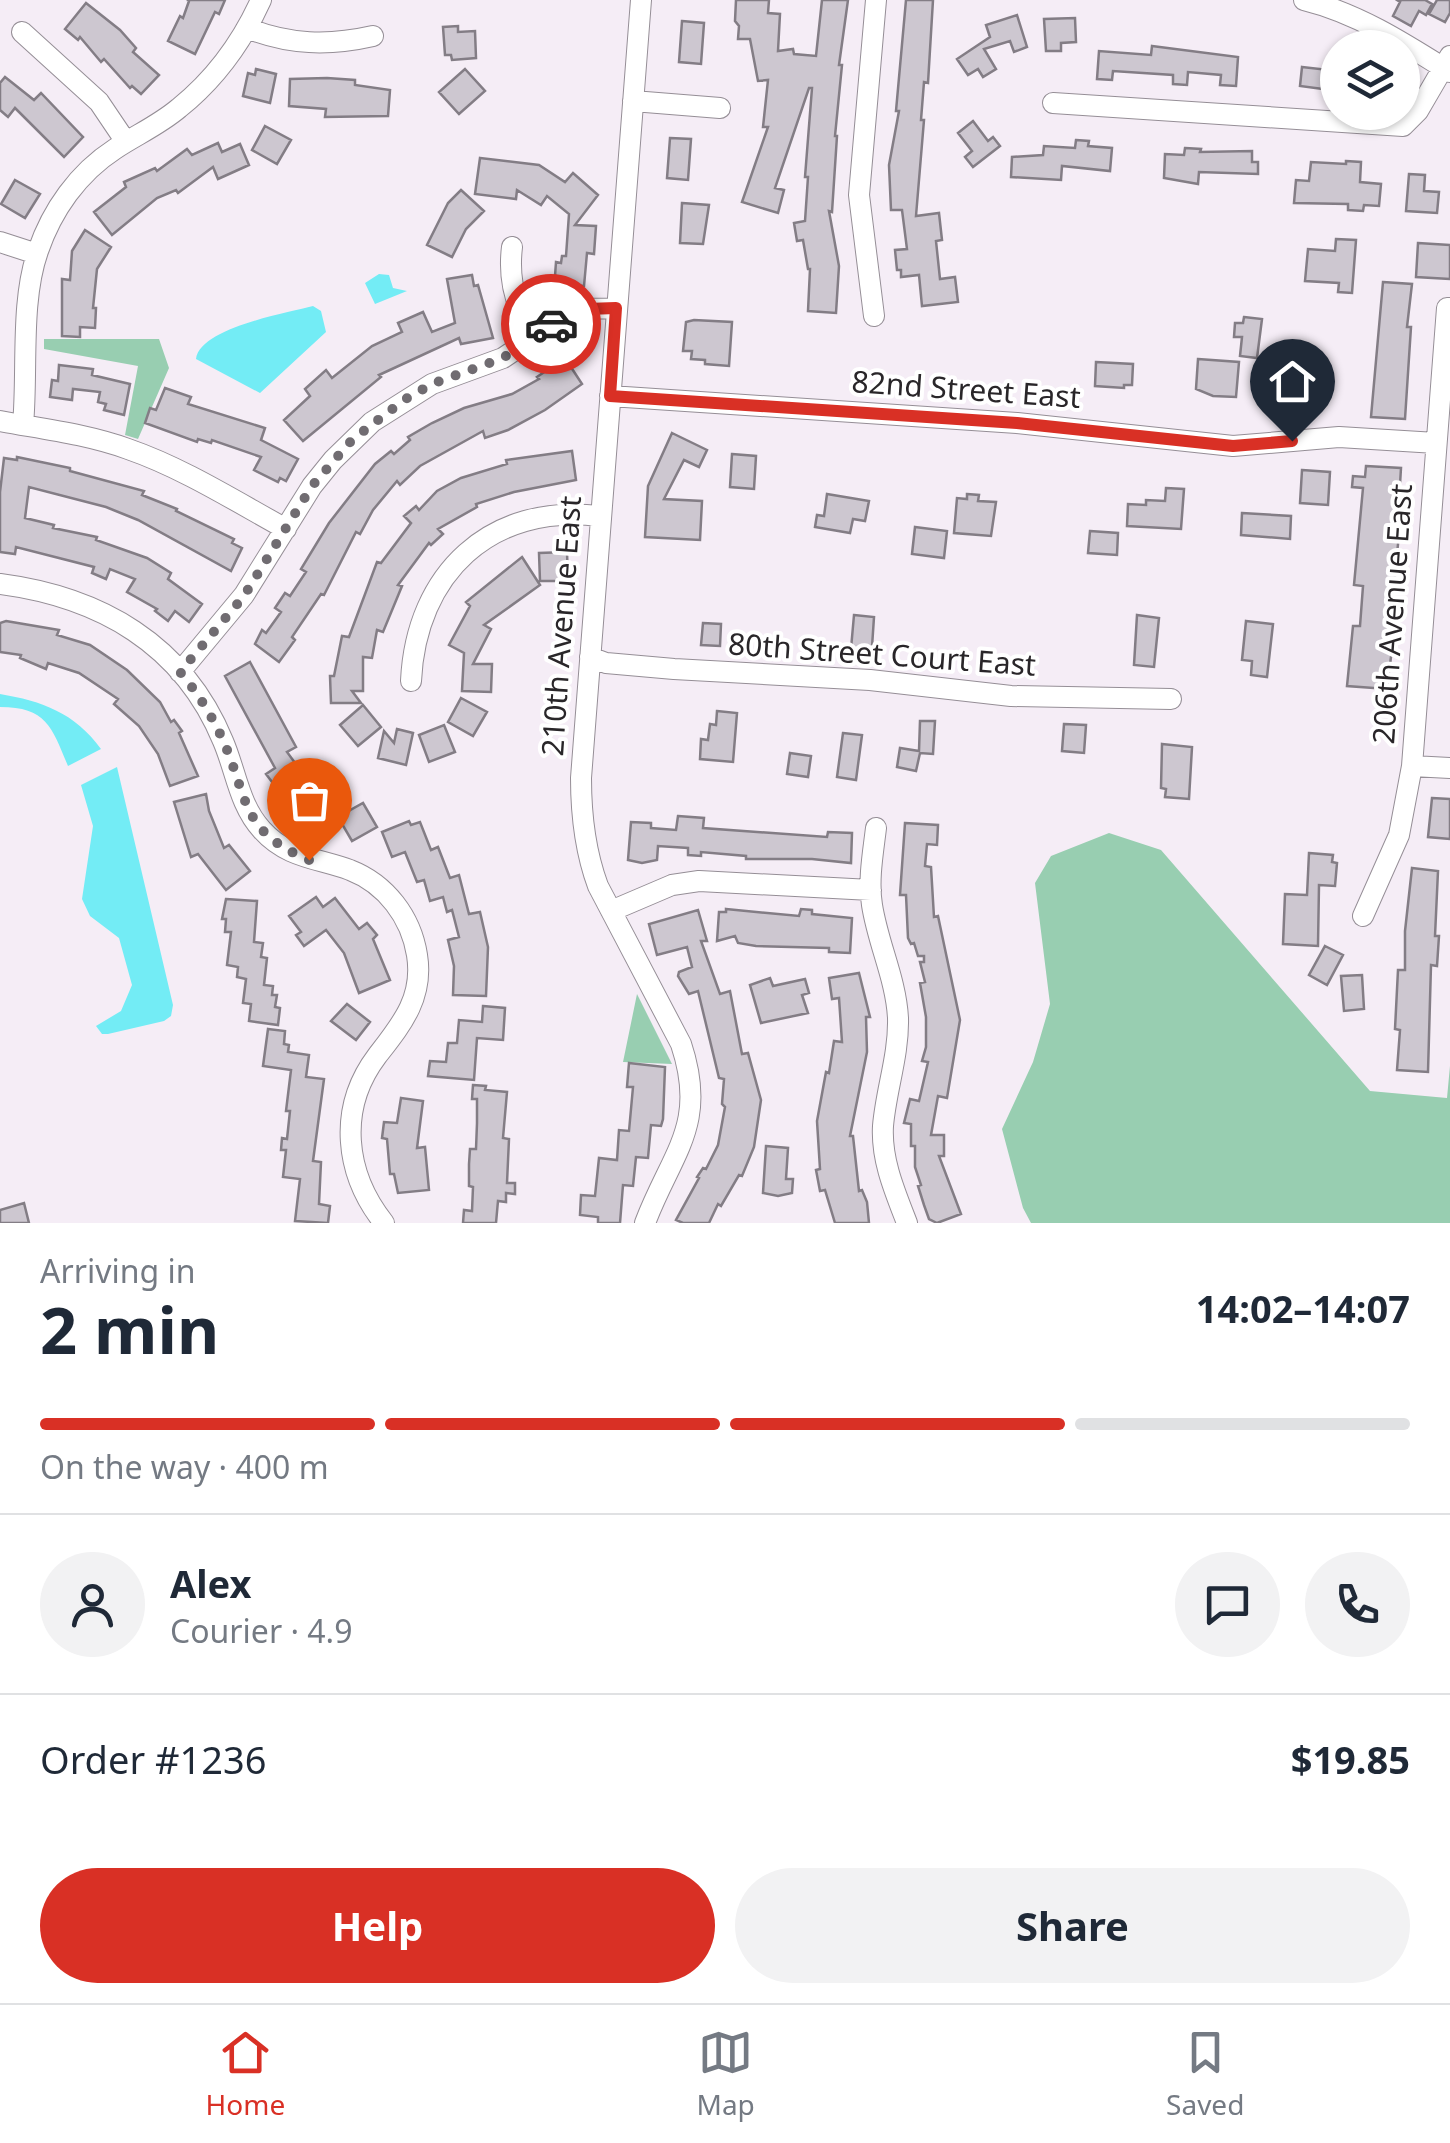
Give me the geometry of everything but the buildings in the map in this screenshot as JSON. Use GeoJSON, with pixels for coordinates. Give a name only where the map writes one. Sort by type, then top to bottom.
{"type":"FeatureCollection","features":[{"type":"Feature","properties":{"kind":"street"},"geometry":{"type":"LineString","coordinates":[[23,425],[30,289],[37,254],[52,218],[73,186],[90,169],[199,91],[232,52],[260,0]]}},
{"type":"Feature","properties":{"kind":"street","name":"210th Avenue East"},"geometry":{"type":"LineString","coordinates":[[641,0],[599,516],[581,804],[589,862],[682,1044],[691,1088],[692,1107],[686,1135],[644,1223]]}},
{"type":"Feature","properties":{"kind":"street"},"geometry":{"type":"LineString","coordinates":[[874,316],[860,195],[876,0]]}},
{"type":"Feature","properties":{"kind":"street"},"geometry":{"type":"LineString","coordinates":[[1053,103],[1403,126],[1448,65],[1341,11],[1304,0]]}},
{"type":"Feature","properties":{"kind":"street"},"geometry":{"type":"LineString","coordinates":[[247,28],[298,42],[327,44],[373,36]]}},
{"type":"Feature","properties":{"kind":"street"},"geometry":{"type":"LineString","coordinates":[[22,32],[98,102],[126,142]]}},
{"type":"Feature","properties":{"kind":"street"},"geometry":{"type":"LineString","coordinates":[[632,101],[720,108]]}},
{"type":"Feature","properties":{"kind":"street"},"geometry":{"type":"LineString","coordinates":[[0,242],[37,254]]}},
{"type":"Feature","properties":{"kind":"street"},"geometry":{"type":"LineString","coordinates":[[512,247],[514,295],[536,336]]}},
{"type":"Feature","properties":{"kind":"street"},"geometry":{"type":"LineString","coordinates":[[180,672],[244,596],[312,486],[372,422],[432,384],[503,358],[568,315],[587,309],[616,308]]}},
{"type":"Feature","properties":{"kind":"street","name":"206th Avenue East"},"geometry":{"type":"LineString","coordinates":[[1363,916],[1399,835],[1412,766],[1448,308]]}},
{"type":"Feature","properties":{"kind":"street","name":"82nd Street East"},"geometry":{"type":"LineString","coordinates":[[610,396],[1017,423],[1233,446],[1339,437],[1436,443]]}},
{"type":"Feature","properties":{"kind":"street"},"geometry":{"type":"LineString","coordinates":[[0,420],[92,437],[130,449],[166,464],[286,529]]}},
{"type":"Feature","properties":{"kind":"street"},"geometry":{"type":"LineString","coordinates":[[411,681],[416,639],[427,607],[444,578],[471,548],[508,526],[531,518],[558,514],[599,516]]}},
{"type":"Feature","properties":{"kind":"street"},"geometry":{"type":"LineString","coordinates":[[0,584],[60,594],[105,613],[150,642],[180,672],[206,708],[223,740],[245,805],[262,831],[292,854],[366,878],[394,902],[411,931],[418,965],[412,1004],[398,1032],[366,1074],[350,1122],[350,1144],[358,1180],[384,1223]]}},
{"type":"Feature","properties":{"kind":"street","name":"80th Street Court East"},"geometry":{"type":"LineString","coordinates":[[590,657],[606,663],[658,668],[870,680],[1010,696],[1171,699]]}},
{"type":"Feature","properties":{"kind":"street"},"geometry":{"type":"LineString","coordinates":[[1412,766],[1450,768]]}},
{"type":"Feature","properties":{"kind":"street"},"geometry":{"type":"LineString","coordinates":[[876,828],[871,890],[896,991],[898,1021],[883,1129],[884,1153],[907,1223]]}},
{"type":"Feature","properties":{"kind":"street"},"geometry":{"type":"LineString","coordinates":[[611,911],[672,885],[698,881],[871,890]]}},
{"type":"Feature","properties":{"kind":"green space"},"geometry":{"type":"Polygon","coordinates":[[[44,339],[159,339],[169,368],[138,439],[125,435],[138,366],[44,349],[44,339]]]}},
{"type":"Feature","properties":{"kind":"green space"},"geometry":{"type":"Polygon","coordinates":[[[1109,833],[1161,850],[1370,1091],[1447,1098],[1450,1066],[1450,1223],[1031,1223],[1023,1208],[1002,1129],[1033,1062],[1050,1004],[1035,883],[1051,856],[1109,833]]]}},
{"type":"Feature","properties":{"kind":"green space"},"geometry":{"type":"Polygon","coordinates":[[[637,994],[672,1064],[623,1062],[637,994]]]}},
{"type":"Feature","properties":{"kind":"water"},"geometry":{"type":"Polygon","coordinates":[[[379,274],[389,275],[393,288],[407,291],[375,304],[365,283],[379,274]]]}},
{"type":"Feature","properties":{"kind":"water"},"geometry":{"type":"Polygon","coordinates":[[[313,306],[321,311],[326,332],[260,393],[196,359],[201,348],[228,330],[313,306]]]}},
{"type":"Feature","properties":{"kind":"water"},"geometry":{"type":"Polygon","coordinates":[[[0,694],[30,700],[69,718],[101,749],[68,766],[46,722],[28,711],[0,707],[0,694]]]}},
{"type":"Feature","properties":{"kind":"water"},"geometry":{"type":"Polygon","coordinates":[[[117,767],[173,1005],[171,1016],[164,1021],[102,1034],[96,1026],[121,1011],[132,985],[119,938],[90,916],[82,899],[93,826],[81,785],[117,767]]]}},
{"type":"Feature","properties":{"kind":"way so far"},"geometry":{"type":"LineString","coordinates":[[309,860],[278,845],[253,820],[223,740],[180,672],[244,596],[312,486],[352,440],[404,400],[432,384],[503,358],[551,324]]}},
{"type":"Feature","properties":{"kind":"route"},"geometry":{"type":"LineString","coordinates":[[551,324],[587,309],[616,308],[610,396],[1017,423],[1214,445],[1292,441]]}}]}
